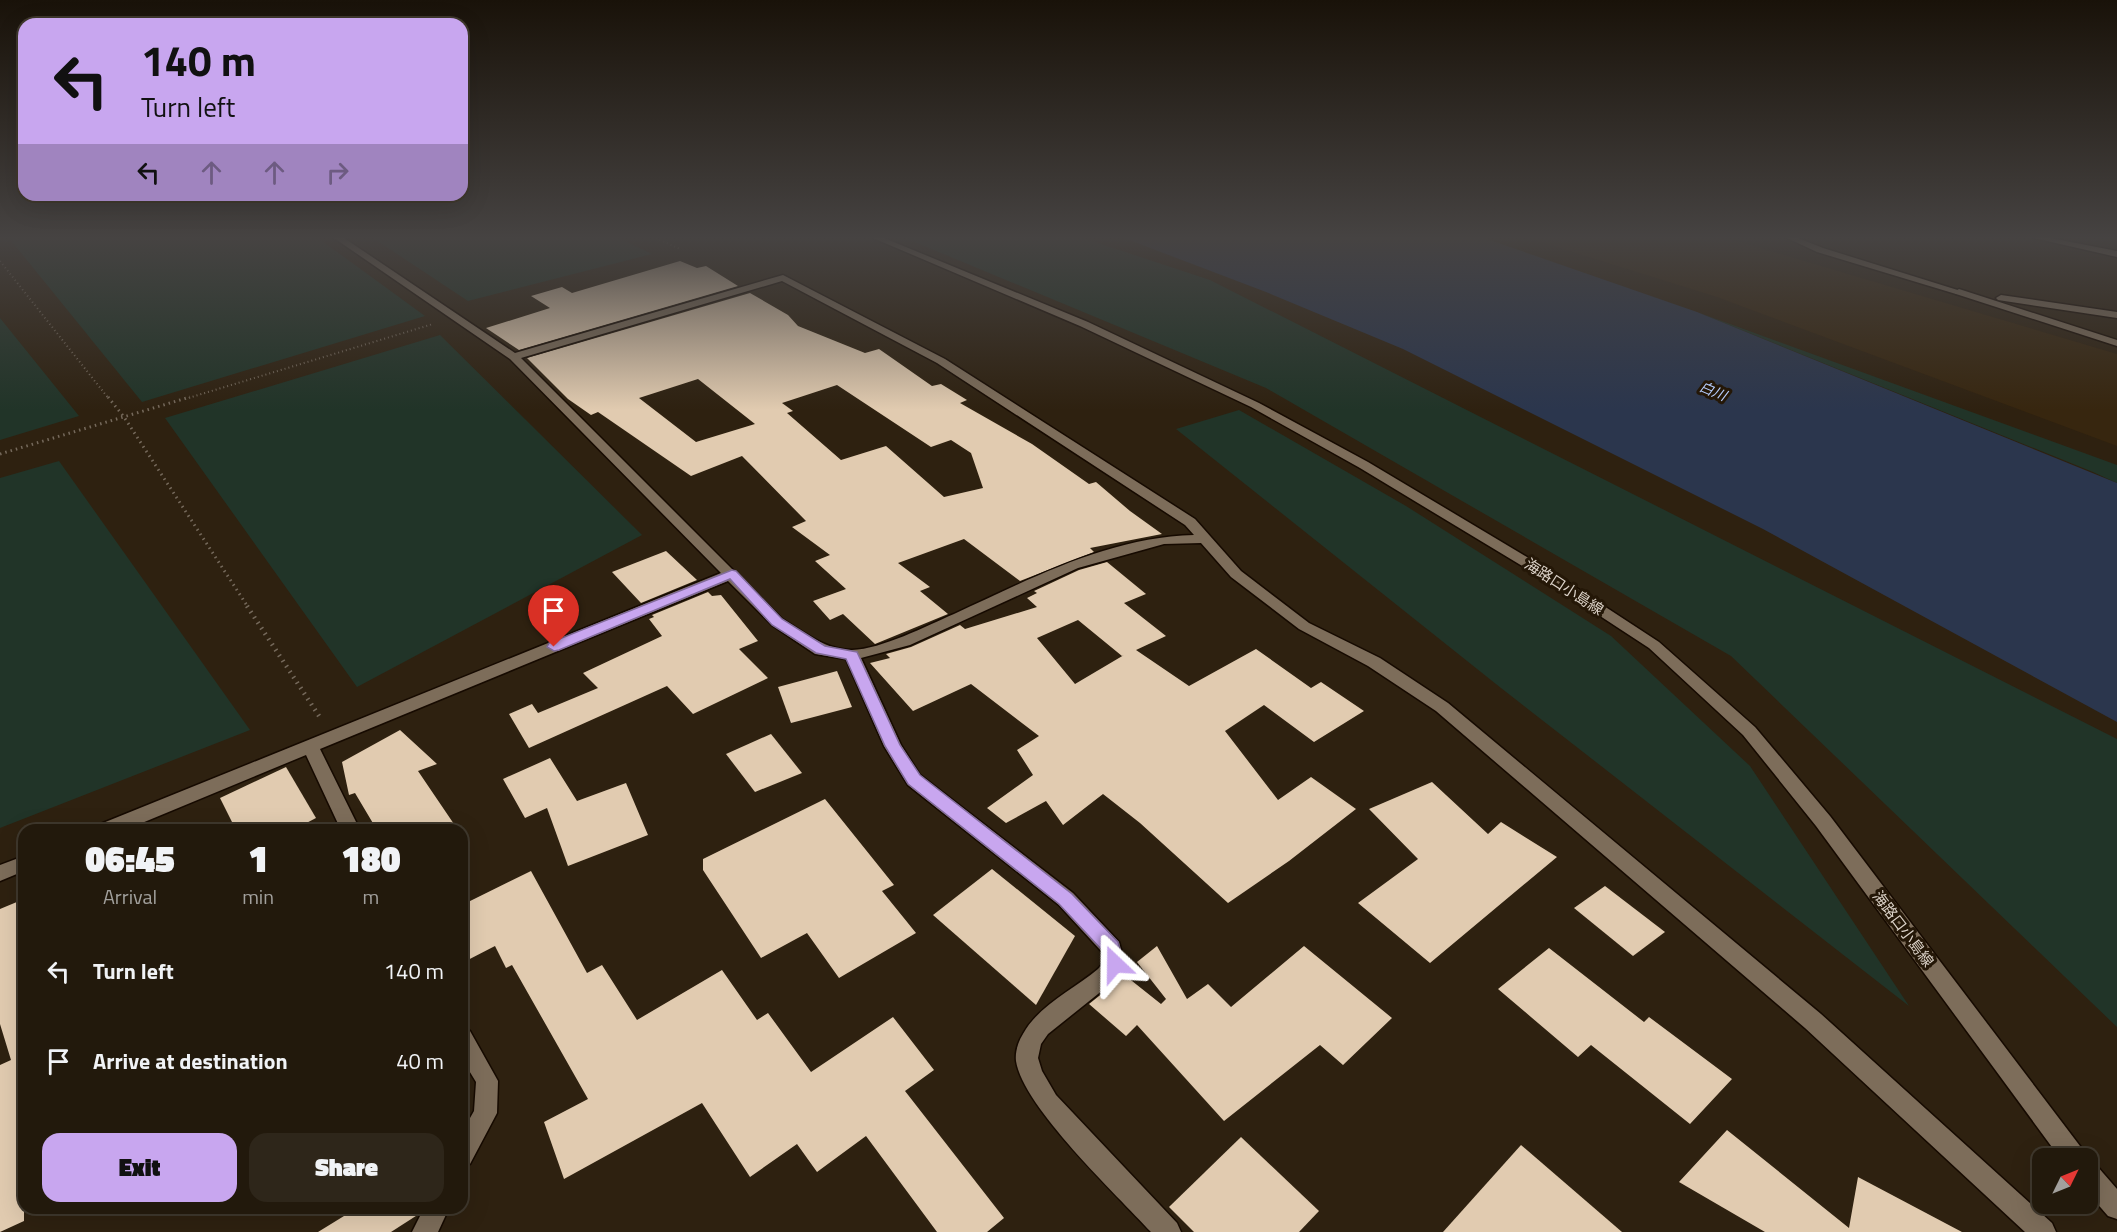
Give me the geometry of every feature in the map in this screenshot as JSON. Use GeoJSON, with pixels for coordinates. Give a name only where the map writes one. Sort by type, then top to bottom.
{"type":"FeatureCollection","features":[{"type":"Feature","properties":{"kind":"street"},"geometry":{"type":"LineString","coordinates":[[421,295],[514,357],[732,574],[777,622],[821,650],[852,655],[905,642],[1073,565],[1163,540],[1205,540]]}},
{"type":"Feature","properties":{"kind":"street"},"geometry":{"type":"LineString","coordinates":[[514,357],[723,295]]}},
{"type":"Feature","properties":{"kind":"street"},"geometry":{"type":"LineString","coordinates":[[816,295],[941,361],[1190,522],[1236,574],[1304,626],[1374,662],[1442,707],[1813,1021],[2043,1232]]}},
{"type":"Feature","properties":{"kind":"street","name":"海路口小島線"},"geometry":{"type":"LineString","coordinates":[[1015,295],[1084,324],[1255,405],[1364,465],[1537,569],[1654,645],[1749,731],[1823,821],[2068,1148]]}},
{"type":"Feature","properties":{"kind":"street"},"geometry":{"type":"LineString","coordinates":[[1970,295],[2117,343]]}},
{"type":"Feature","properties":{"kind":"street"},"geometry":{"type":"LineString","coordinates":[[1983,295],[2117,315]]}},
{"type":"Feature","properties":{"kind":"street"},"geometry":{"type":"LineString","coordinates":[[120,824],[732,574]]}},
{"type":"Feature","properties":{"kind":"street"},"geometry":{"type":"LineString","coordinates":[[852,655],[893,746],[914,780],[1066,899],[1112,948],[1115,964],[1107,977],[1037,1030],[1027,1053],[1034,1078],[1048,1103],[1168,1232]]}},
{"type":"Feature","properties":{"kind":"street"},"geometry":{"type":"LineString","coordinates":[[312,747],[348,824]]}},
{"type":"Feature","properties":{"kind":"street"},"geometry":{"type":"LineString","coordinates":[[0,873],[18,866]]}},
{"type":"Feature","properties":{"kind":"street"},"geometry":{"type":"LineString","coordinates":[[468,1048],[487,1081],[485,1113],[468,1145]]}},
{"type":"Feature","properties":{"kind":"street"},"geometry":{"type":"LineString","coordinates":[[2098,1186],[2117,1207]]}},
{"type":"Feature","properties":{"kind":"street"},"geometry":{"type":"LineString","coordinates":[[425,1232],[434,1214]]}},
{"type":"Feature","properties":{"kind":"path"},"geometry":{"type":"LineString","coordinates":[[27,295],[124,417],[333,738]]}},
{"type":"Feature","properties":{"kind":"path"},"geometry":{"type":"LineString","coordinates":[[0,454],[454,318]]}},
{"type":"Feature","properties":{"kind":"shaded area"},"geometry":{"type":"Polygon","coordinates":[[[1712,295],[1920,295],[2117,354],[2117,446],[1712,295]]]}},
{"type":"Feature","properties":{"kind":"green space"},"geometry":{"type":"Polygon","coordinates":[[[56,295],[397,295],[425,316],[142,402],[56,295]]]}},
{"type":"Feature","properties":{"kind":"green space"},"geometry":{"type":"Polygon","coordinates":[[[460,295],[490,295],[468,301],[460,295]]]}},
{"type":"Feature","properties":{"kind":"green space"},"geometry":{"type":"Polygon","coordinates":[[[1043,295],[1241,295],[2117,739],[2117,1027],[1731,656],[1266,388],[1043,295]]]}},
{"type":"Feature","properties":{"kind":"green space"},"geometry":{"type":"Polygon","coordinates":[[[1697,312],[2117,465],[2117,483],[2093,472],[1697,312]]]}},
{"type":"Feature","properties":{"kind":"green space"},"geometry":{"type":"Polygon","coordinates":[[[0,318],[79,416],[0,440],[0,318]]]}},
{"type":"Feature","properties":{"kind":"green space"},"geometry":{"type":"Polygon","coordinates":[[[440,335],[642,535],[357,687],[165,418],[440,335]]]}},
{"type":"Feature","properties":{"kind":"green space"},"geometry":{"type":"Polygon","coordinates":[[[1239,410],[1406,506],[1611,636],[1750,766],[1909,1006],[1501,688],[1176,429],[1239,410]]]}},
{"type":"Feature","properties":{"kind":"green space"},"geometry":{"type":"Polygon","coordinates":[[[59,461],[250,730],[0,828],[0,478],[59,461]]]}},
{"type":"Feature","properties":{"kind":"water","name":"白川"},"geometry":{"type":"Polygon","coordinates":[[[1274,295],[1649,295],[1697,312],[2117,483],[2117,722],[1763,529],[1403,349],[1274,295]]]}},
{"type":"Feature","properties":{"kind":"building"},"geometry":{"type":"Polygon","coordinates":[[[706,295],[519,350],[486,328],[550,308],[531,296],[706,295]]]}},
{"type":"Feature","properties":{"kind":"building"},"geometry":{"type":"Polygon","coordinates":[[[741,295],[754,295],[788,315],[798,326],[865,353],[879,349],[932,386],[941,384],[967,400],[960,403],[1032,444],[1089,484],[1096,482],[1162,534],[1090,548],[1094,552],[1020,581],[964,539],[898,563],[930,587],[920,591],[948,614],[875,644],[843,614],[830,620],[813,601],[846,589],[815,561],[830,555],[792,527],[806,521],[742,456],[691,476],[598,412],[591,415],[568,399],[527,358],[741,295]],[[698,379],[639,398],[696,442],[755,424],[698,379]],[[837,385],[782,403],[793,411],[787,413],[841,460],[886,446],[944,497],[983,488],[971,453],[951,440],[931,447],[837,385]]]}},
{"type":"Feature","properties":{"kind":"building"},"geometry":{"type":"Polygon","coordinates":[[[666,551],[697,580],[641,603],[612,572],[666,551]]]}},
{"type":"Feature","properties":{"kind":"building"},"geometry":{"type":"Polygon","coordinates":[[[1107,562],[1146,594],[1124,603],[1166,636],[1136,650],[1189,686],[1256,649],[1311,688],[1321,682],[1364,711],[1314,742],[1264,705],[1225,731],[1278,800],[1311,777],[1356,809],[1289,861],[1228,903],[1140,823],[1103,794],[1063,825],[1046,801],[1006,823],[987,808],[1033,775],[1017,750],[1039,736],[971,684],[913,711],[870,663],[890,658],[886,654],[911,647],[960,625],[965,629],[1037,607],[1027,598],[1037,593],[1034,591],[1079,570],[1107,562]],[[1078,620],[1037,638],[1075,684],[1124,655],[1122,656],[1078,620]]]}},
{"type":"Feature","properties":{"kind":"building"},"geometry":{"type":"Polygon","coordinates":[[[708,592],[712,596],[721,595],[758,641],[739,649],[768,678],[693,714],[667,686],[529,748],[509,714],[532,704],[538,713],[598,688],[583,673],[662,636],[649,619],[654,617],[652,615],[708,592]]]}},
{"type":"Feature","properties":{"kind":"building"},"geometry":{"type":"Polygon","coordinates":[[[837,671],[852,707],[791,723],[778,687],[837,671]]]}},
{"type":"Feature","properties":{"kind":"building"},"geometry":{"type":"Polygon","coordinates":[[[400,730],[437,764],[418,771],[454,824],[373,824],[355,793],[349,795],[342,762],[400,730]]]}},
{"type":"Feature","properties":{"kind":"building"},"geometry":{"type":"Polygon","coordinates":[[[771,734],[802,773],[755,792],[726,754],[771,734]]]}},
{"type":"Feature","properties":{"kind":"building"},"geometry":{"type":"Polygon","coordinates":[[[550,758],[577,801],[626,783],[648,835],[568,866],[547,808],[525,818],[503,779],[550,758]]]}},
{"type":"Feature","properties":{"kind":"building"},"geometry":{"type":"Polygon","coordinates":[[[286,767],[316,818],[304,824],[233,824],[220,798],[286,767]]]}},
{"type":"Feature","properties":{"kind":"building"},"geometry":{"type":"Polygon","coordinates":[[[1432,782],[1488,834],[1501,822],[1557,857],[1430,963],[1358,903],[1418,859],[1369,809],[1432,782]]]}},
{"type":"Feature","properties":{"kind":"building"},"geometry":{"type":"Polygon","coordinates":[[[825,799],[894,885],[882,891],[916,933],[839,978],[807,933],[761,958],[703,870],[703,859],[825,799]]]}},
{"type":"Feature","properties":{"kind":"building"},"geometry":{"type":"Polygon","coordinates":[[[992,869],[1075,936],[1036,1005],[933,915],[992,869]]]}},
{"type":"Feature","properties":{"kind":"building"},"geometry":{"type":"Polygon","coordinates":[[[531,871],[587,973],[602,965],[637,1020],[722,970],[757,1020],[768,1013],[811,1072],[893,1017],[934,1070],[905,1091],[1004,1218],[987,1232],[937,1232],[866,1136],[817,1172],[797,1144],[750,1177],[702,1103],[564,1179],[544,1122],[588,1099],[512,965],[506,968],[495,946],[468,960],[468,902],[531,871]]]}},
{"type":"Feature","properties":{"kind":"building"},"geometry":{"type":"Polygon","coordinates":[[[1605,886],[1665,932],[1633,956],[1574,908],[1605,886]]]}},
{"type":"Feature","properties":{"kind":"building"},"geometry":{"type":"Polygon","coordinates":[[[18,902],[18,1214],[24,1214],[24,1221],[0,1232],[0,1065],[11,1060],[0,1024],[0,909],[18,902]]]}},
{"type":"Feature","properties":{"kind":"building"},"geometry":{"type":"Polygon","coordinates":[[[1157,946],[1187,999],[1208,984],[1231,1007],[1304,946],[1392,1018],[1343,1065],[1320,1045],[1224,1121],[1137,1025],[1126,1036],[1089,1004],[1114,984],[1122,973],[1161,1004],[1166,999],[1137,962],[1157,946]]]}},
{"type":"Feature","properties":{"kind":"building"},"geometry":{"type":"Polygon","coordinates":[[[1549,948],[1644,1022],[1649,1017],[1732,1079],[1690,1124],[1591,1045],[1578,1057],[1498,989],[1549,948]]]}},
{"type":"Feature","properties":{"kind":"building"},"geometry":{"type":"Polygon","coordinates":[[[1727,1130],[1849,1228],[1858,1177],[1962,1232],[1765,1232],[1679,1182],[1727,1130]]]}},
{"type":"Feature","properties":{"kind":"building"},"geometry":{"type":"Polygon","coordinates":[[[1241,1137],[1319,1211],[1299,1232],[1194,1232],[1169,1207],[1241,1137]]]}},
{"type":"Feature","properties":{"kind":"building"},"geometry":{"type":"Polygon","coordinates":[[[1521,1145],[1622,1232],[1443,1232],[1521,1145]]]}},
{"type":"Feature","properties":{"kind":"building"},"geometry":{"type":"Polygon","coordinates":[[[347,1214],[419,1214],[391,1232],[318,1232],[347,1214]]]}},
{"type":"Feature","properties":{"kind":"route"},"geometry":{"type":"LineString","coordinates":[[554,647],[732,574],[777,622],[821,650],[852,655],[893,746],[914,780],[1066,899],[1112,948],[1115,964]]}}]}
